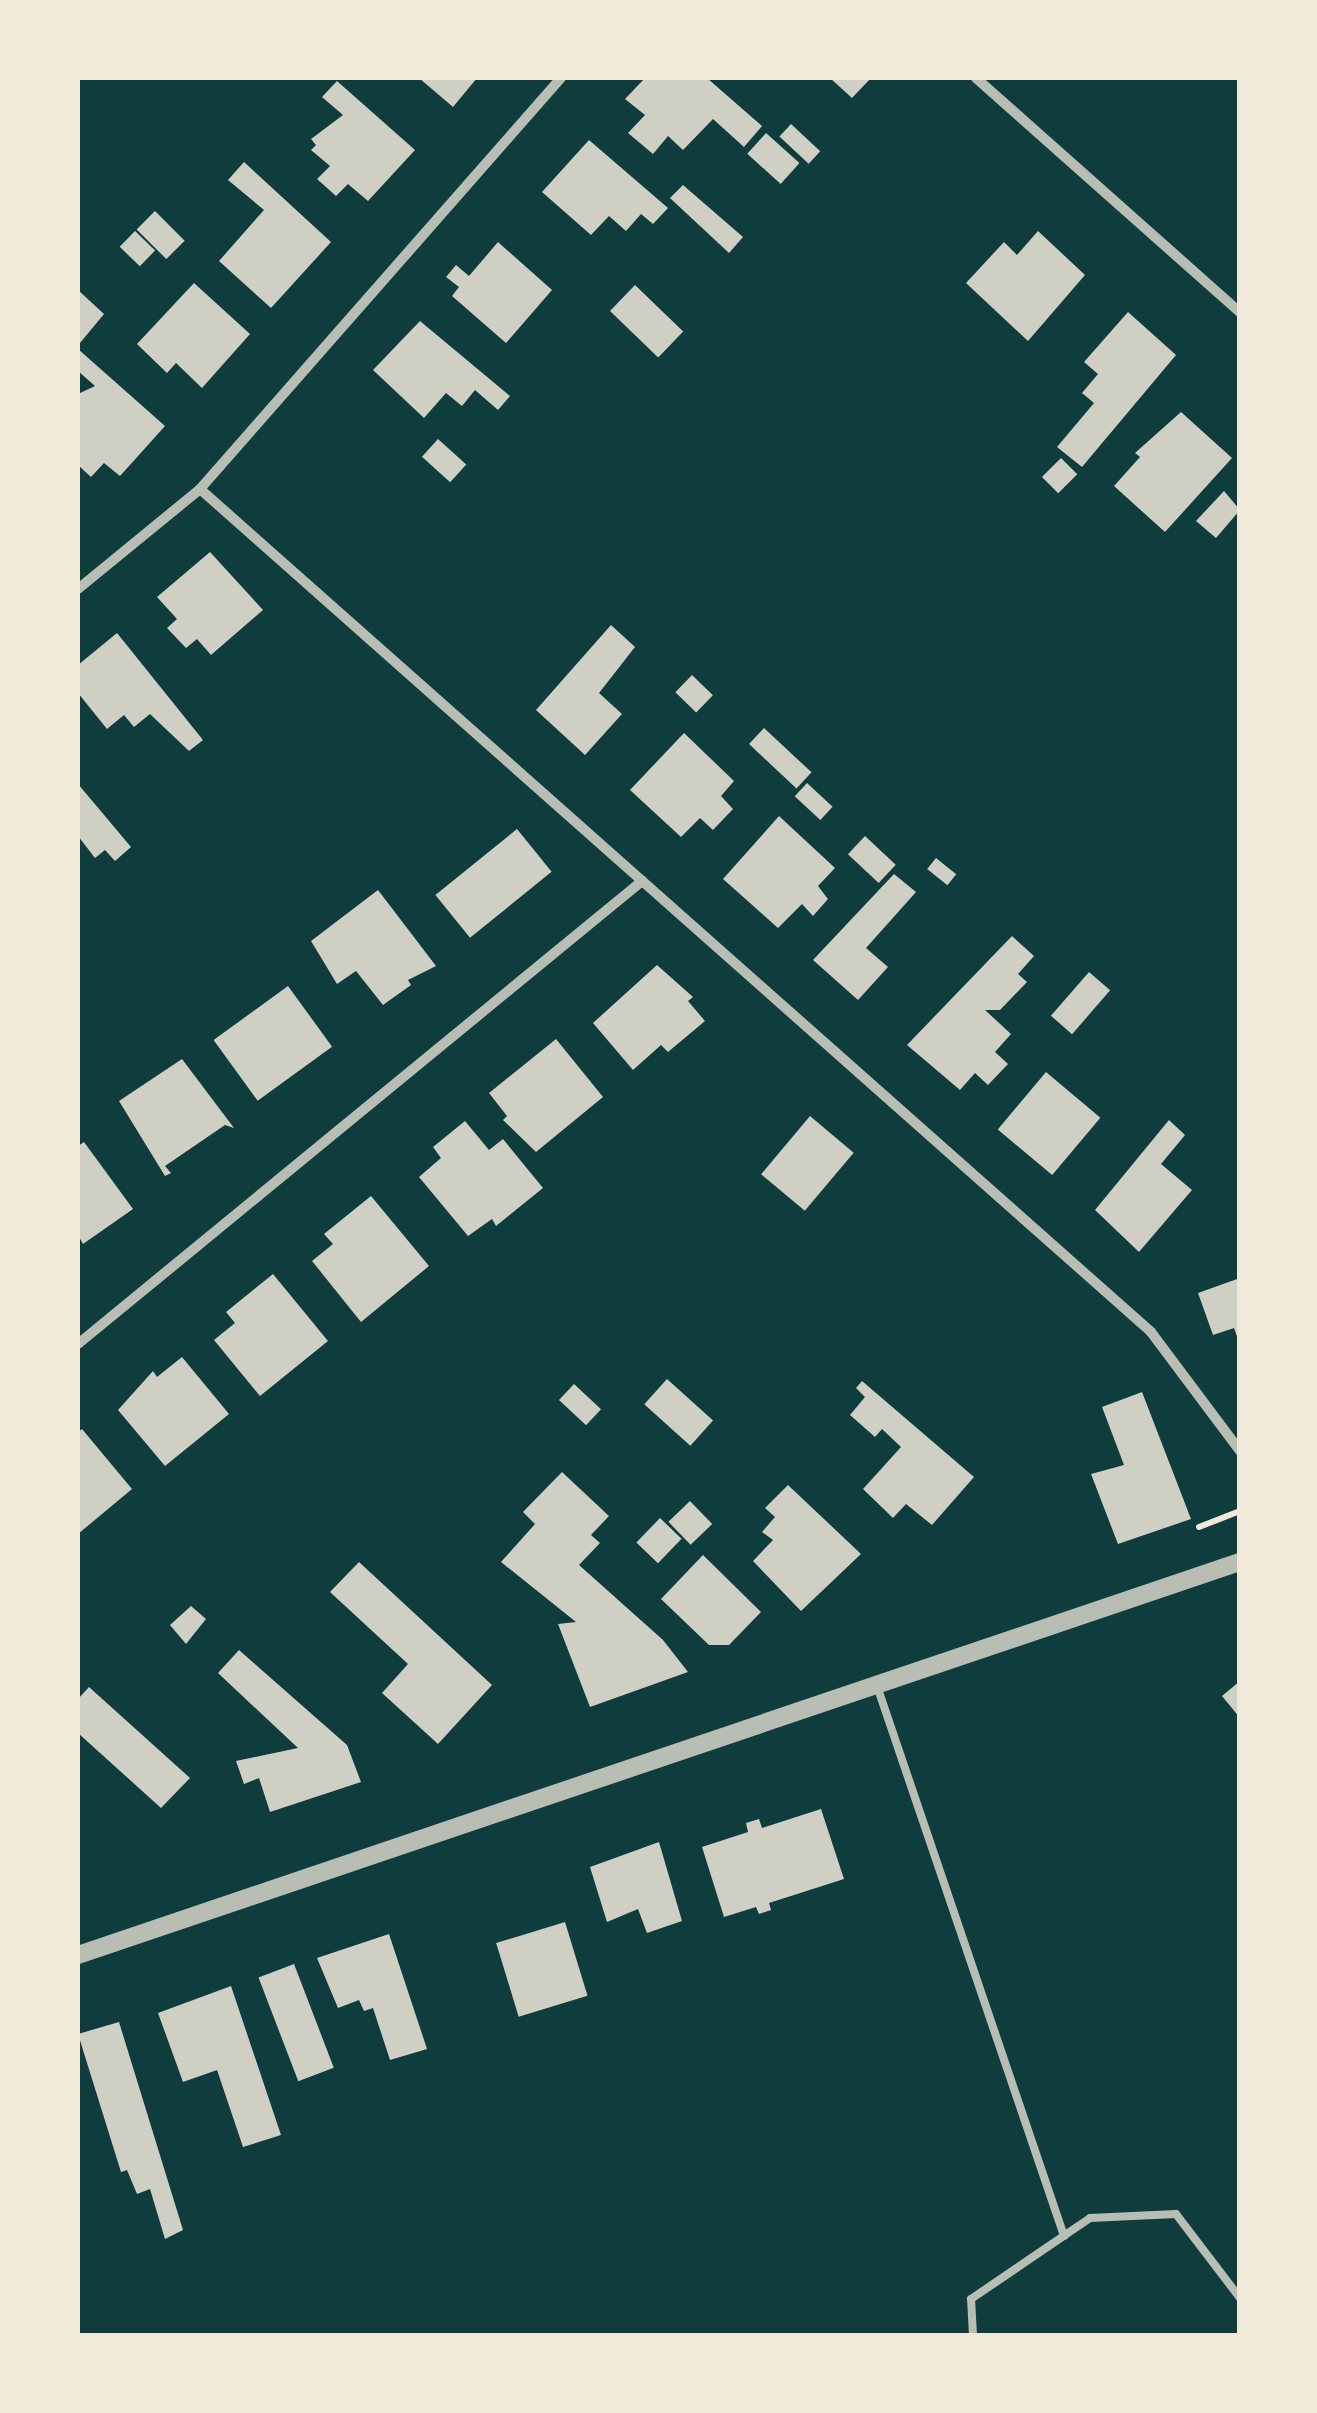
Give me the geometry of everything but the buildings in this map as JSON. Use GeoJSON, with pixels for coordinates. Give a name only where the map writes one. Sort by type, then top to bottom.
{"type":"FeatureCollection","features":[{"type":"Feature","properties":{"kind":"street"},"geometry":{"type":"LineString","coordinates":[[78,590],[200,489],[560,78]]}},
{"type":"Feature","properties":{"kind":"street"},"geometry":{"type":"LineString","coordinates":[[976,78],[1240,312]]}},
{"type":"Feature","properties":{"kind":"street"},"geometry":{"type":"LineString","coordinates":[[200,489],[1151,1332],[1240,1451]]}},
{"type":"Feature","properties":{"kind":"street"},"geometry":{"type":"LineString","coordinates":[[78,1344],[642,881]]}},
{"type":"Feature","properties":{"kind":"street"},"geometry":{"type":"LineString","coordinates":[[78,1955],[1240,1562]]}},
{"type":"Feature","properties":{"kind":"lane"},"geometry":{"type":"LineString","coordinates":[[876,1685],[1064,2236]]}},
{"type":"Feature","properties":{"kind":"lane"},"geometry":{"type":"LineString","coordinates":[[973,2336],[971,2298],[1090,2218],[1176,2214],[1240,2298]]}},
{"type":"Feature","properties":{"kind":"path"},"geometry":{"type":"LineString","coordinates":[[1199,1527],[1240,1510]]}}]}
